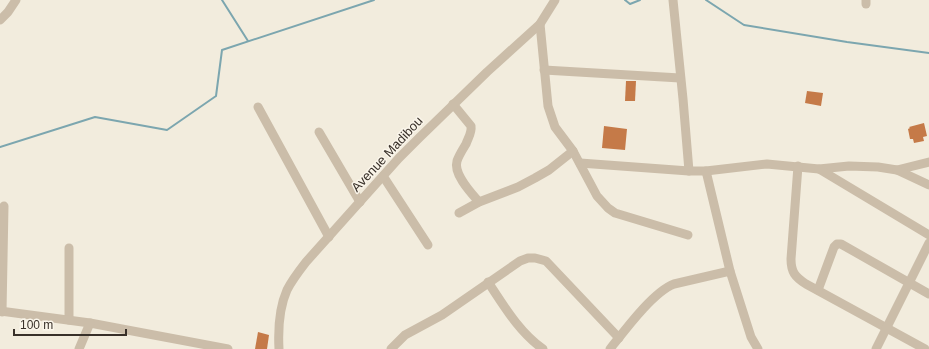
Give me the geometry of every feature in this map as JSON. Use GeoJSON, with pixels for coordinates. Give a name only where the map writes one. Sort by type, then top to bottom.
{"type":"FeatureCollection","features":[{"type":"Feature","properties":{"kind":"street"},"geometry":{"type":"LineString","coordinates":[[0,20],[8,12],[16,0]]}},
{"type":"Feature","properties":{"kind":"street","name":"Avenue Madibou"},"geometry":{"type":"LineString","coordinates":[[279,349],[282,305],[287,290],[295,276],[306,262],[399,158],[452,104],[540,24],[555,0]]}},
{"type":"Feature","properties":{"kind":"street"},"geometry":{"type":"LineString","coordinates":[[672,0],[688,171]]}},
{"type":"Feature","properties":{"kind":"street"},"geometry":{"type":"LineString","coordinates":[[540,24],[548,106],[551,118],[555,127],[573,151],[597,196],[615,213],[688,234]]}},
{"type":"Feature","properties":{"kind":"street"},"geometry":{"type":"LineString","coordinates":[[544,70],[680,78]]}},
{"type":"Feature","properties":{"kind":"street"},"geometry":{"type":"LineString","coordinates":[[452,104],[472,126],[471,133],[457,161],[456,167],[470,192],[479,202]]}},
{"type":"Feature","properties":{"kind":"street"},"geometry":{"type":"LineString","coordinates":[[258,107],[329,236]]}},
{"type":"Feature","properties":{"kind":"street"},"geometry":{"type":"LineString","coordinates":[[319,132],[360,202]]}},
{"type":"Feature","properties":{"kind":"street"},"geometry":{"type":"LineString","coordinates":[[459,213],[479,202],[518,187],[535,178],[549,170],[573,151]]}},
{"type":"Feature","properties":{"kind":"street"},"geometry":{"type":"LineString","coordinates":[[897,170],[929,162]]}},
{"type":"Feature","properties":{"kind":"street"},"geometry":{"type":"LineString","coordinates":[[580,163],[688,171],[706,171],[767,164],[819,169],[850,166],[878,167],[897,170],[929,185]]}},
{"type":"Feature","properties":{"kind":"street"},"geometry":{"type":"LineString","coordinates":[[798,166],[791,268],[794,274],[798,279],[925,349]]}},
{"type":"Feature","properties":{"kind":"street"},"geometry":{"type":"LineString","coordinates":[[819,169],[929,236]]}},
{"type":"Feature","properties":{"kind":"street"},"geometry":{"type":"LineString","coordinates":[[706,171],[730,271],[751,337],[758,349]]}},
{"type":"Feature","properties":{"kind":"street"},"geometry":{"type":"LineString","coordinates":[[383,176],[428,245]]}},
{"type":"Feature","properties":{"kind":"street"},"geometry":{"type":"LineString","coordinates":[[4,206],[1,312],[90,323],[226,349]]}},
{"type":"Feature","properties":{"kind":"street"},"geometry":{"type":"LineString","coordinates":[[876,349],[910,284],[929,243]]}},
{"type":"Feature","properties":{"kind":"street"},"geometry":{"type":"LineString","coordinates":[[818,290],[834,247],[837,244],[846,245],[929,294]]}},
{"type":"Feature","properties":{"kind":"street"},"geometry":{"type":"LineString","coordinates":[[69,248],[70,320]]}},
{"type":"Feature","properties":{"kind":"street"},"geometry":{"type":"LineString","coordinates":[[392,349],[405,335],[442,315],[488,282],[528,258],[546,261],[619,338]]}},
{"type":"Feature","properties":{"kind":"street"},"geometry":{"type":"LineString","coordinates":[[610,349],[655,297],[667,287],[730,271]]}},
{"type":"Feature","properties":{"kind":"street"},"geometry":{"type":"LineString","coordinates":[[488,282],[519,327],[531,341],[543,349]]}},
{"type":"Feature","properties":{"kind":"street"},"geometry":{"type":"LineString","coordinates":[[79,349],[90,323]]}},
{"type":"Feature","properties":{"kind":"building"},"geometry":{"type":"Polygon","coordinates":[[[626,81],[636,81],[635,101],[625,101],[626,81]]]}},
{"type":"Feature","properties":{"kind":"building"},"geometry":{"type":"Polygon","coordinates":[[[807,91],[823,93],[821,106],[805,103],[807,91]]]}},
{"type":"Feature","properties":{"kind":"building"},"geometry":{"type":"Polygon","coordinates":[[[924,123],[927,136],[923,137],[924,141],[914,143],[913,139],[910,139],[909,127],[924,123]]]}},
{"type":"Feature","properties":{"kind":"building"},"geometry":{"type":"Polygon","coordinates":[[[604,126],[627,129],[625,150],[602,148],[604,126]]]}},
{"type":"Feature","properties":{"kind":"building"},"geometry":{"type":"Polygon","coordinates":[[[258,332],[269,335],[267,349],[255,349],[258,332]]]}},
{"type":"Feature","properties":{"kind":"waterway"},"geometry":{"type":"LineString","coordinates":[[222,0],[248,41]]}},
{"type":"Feature","properties":{"kind":"waterway"},"geometry":{"type":"LineString","coordinates":[[0,147],[95,117],[167,130],[216,96],[222,50],[374,0]]}},
{"type":"Feature","properties":{"kind":"waterway"},"geometry":{"type":"LineString","coordinates":[[625,0],[630,4],[640,0]]}},
{"type":"Feature","properties":{"kind":"waterway"},"geometry":{"type":"LineString","coordinates":[[706,0],[744,25],[847,42],[929,53]]}}]}
